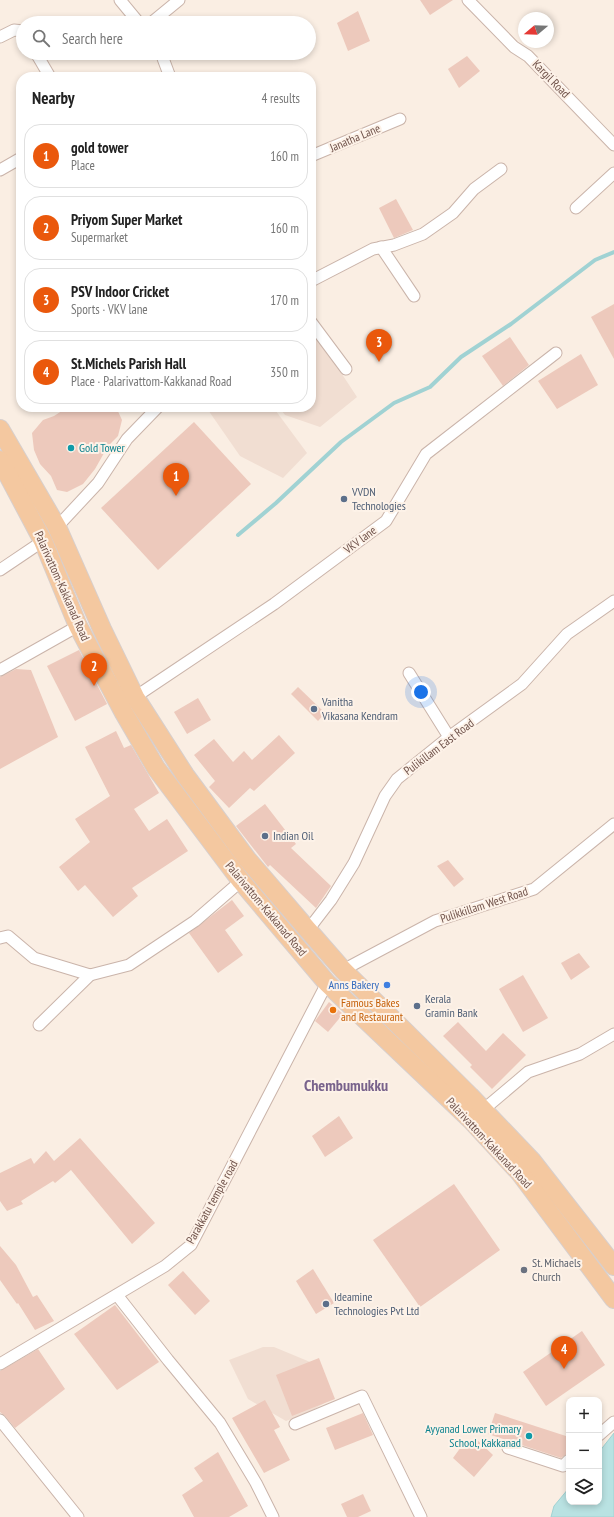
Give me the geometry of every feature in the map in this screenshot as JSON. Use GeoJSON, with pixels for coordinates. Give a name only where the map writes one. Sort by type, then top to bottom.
{"type":"FeatureCollection","features":[{"type":"Feature","properties":{"kind":"main road"},"geometry":{"type":"LineString","coordinates":[[0,429],[57,527],[102,629],[135,697],[185,776],[238,846],[343,970],[532,1161],[614,1266]]}},
{"type":"Feature","properties":{"kind":"main road","name":"Palarivattom-Kakkanad Road"},"geometry":{"type":"LineString","coordinates":[[0,460],[43,541],[78,626],[124,714],[156,768],[241,881],[327,983],[471,1120],[516,1168],[614,1299]]}},
{"type":"Feature","properties":{"kind":"main road"},"geometry":{"type":"LineString","coordinates":[[224,859],[238,846]]}},
{"type":"Feature","properties":{"kind":"street"},"geometry":{"type":"LineString","coordinates":[[120,0],[133,16]]}},
{"type":"Feature","properties":{"kind":"street"},"geometry":{"type":"LineString","coordinates":[[159,16],[178,0]]}},
{"type":"Feature","properties":{"kind":"street","name":"Kargil Road"},"geometry":{"type":"LineString","coordinates":[[468,0],[514,47],[528,56],[614,145]]}},
{"type":"Feature","properties":{"kind":"street"},"geometry":{"type":"LineString","coordinates":[[0,37],[16,30]]}},
{"type":"Feature","properties":{"kind":"street"},"geometry":{"type":"LineString","coordinates":[[40,60],[47,72]]}},
{"type":"Feature","properties":{"kind":"street"},"geometry":{"type":"LineString","coordinates":[[164,60],[168,72]]}},
{"type":"Feature","properties":{"kind":"street","name":"Janatha Lane"},"geometry":{"type":"LineString","coordinates":[[316,154],[400,119]]}},
{"type":"Feature","properties":{"kind":"street"},"geometry":{"type":"LineString","coordinates":[[1,167],[16,160]]}},
{"type":"Feature","properties":{"kind":"street"},"geometry":{"type":"LineString","coordinates":[[316,278],[373,249],[394,245],[423,234],[453,213],[474,189],[500,169]]}},
{"type":"Feature","properties":{"kind":"street"},"geometry":{"type":"LineString","coordinates":[[576,208],[614,173]]}},
{"type":"Feature","properties":{"kind":"street"},"geometry":{"type":"LineString","coordinates":[[381,247],[414,296]]}},
{"type":"Feature","properties":{"kind":"street"},"geometry":{"type":"LineString","coordinates":[[316,329],[346,369]]}},
{"type":"Feature","properties":{"kind":"street","name":"VKV lane"},"geometry":{"type":"LineString","coordinates":[[135,697],[274,604],[386,521],[426,454],[556,353]]}},
{"type":"Feature","properties":{"kind":"street"},"geometry":{"type":"LineString","coordinates":[[57,527],[98,483],[127,439],[153,412]]}},
{"type":"Feature","properties":{"kind":"street"},"geometry":{"type":"LineString","coordinates":[[0,570],[43,541]]}},
{"type":"Feature","properties":{"kind":"street","name":"Pulikillam East Road"},"geometry":{"type":"LineString","coordinates":[[308,930],[331,900],[354,863],[368,828],[391,786],[409,769],[449,737],[522,684],[567,634],[614,601]]}},
{"type":"Feature","properties":{"kind":"street"},"geometry":{"type":"LineString","coordinates":[[0,670],[78,626]]}},
{"type":"Feature","properties":{"kind":"street"},"geometry":{"type":"LineString","coordinates":[[409,673],[449,737]]}},
{"type":"Feature","properties":{"kind":"street","name":"Pulikkillam West Road"},"geometry":{"type":"LineString","coordinates":[[343,970],[435,921],[534,889],[614,824]]}},
{"type":"Feature","properties":{"kind":"street"},"geometry":{"type":"LineString","coordinates":[[39,1025],[90,975],[129,965],[195,920],[241,881]]}},
{"type":"Feature","properties":{"kind":"street"},"geometry":{"type":"LineString","coordinates":[[0,938],[8,936],[34,958],[90,975]]}},
{"type":"Feature","properties":{"kind":"street","name":"Parakkatu temple road"},"geometry":{"type":"LineString","coordinates":[[0,1364],[165,1266],[191,1245],[327,983]]}},
{"type":"Feature","properties":{"kind":"street"},"geometry":{"type":"LineString","coordinates":[[483,1110],[528,1072],[580,1054],[614,1034]]}},
{"type":"Feature","properties":{"kind":"street"},"geometry":{"type":"LineString","coordinates":[[117,1295],[220,1423],[256,1483],[273,1517]]}},
{"type":"Feature","properties":{"kind":"street"},"geometry":{"type":"LineString","coordinates":[[295,1424],[362,1396],[421,1517]]}},
{"type":"Feature","properties":{"kind":"street"},"geometry":{"type":"LineString","coordinates":[[0,1420],[78,1517]]}},
{"type":"Feature","properties":{"kind":"street"},"geometry":{"type":"LineString","coordinates":[[601,1433],[614,1422]]}},
{"type":"Feature","properties":{"kind":"street"},"geometry":{"type":"LineString","coordinates":[[508,1448],[563,1466],[566,1463]]}},
{"type":"Feature","properties":{"kind":"shaded area"},"geometry":{"type":"Polygon","coordinates":[[[316,335],[357,397],[320,427],[285,415],[283,412],[316,412],[316,335]]]}},
{"type":"Feature","properties":{"kind":"shaded area"},"geometry":{"type":"Polygon","coordinates":[[[209,412],[277,412],[307,453],[283,478],[240,456],[209,412]]]}},
{"type":"Feature","properties":{"kind":"shaded area"},"geometry":{"type":"Polygon","coordinates":[[[263,1347],[274,1347],[315,1364],[326,1402],[308,1413],[286,1421],[248,1399],[229,1360],[263,1347]]]}},
{"type":"Feature","properties":{"kind":"water"},"geometry":{"type":"Polygon","coordinates":[[[614,1433],[614,1517],[551,1517],[554,1506],[566,1492],[566,1505],[602,1505],[602,1448],[614,1433]]]}},
{"type":"Feature","properties":{"kind":"building"},"geometry":{"type":"Polygon","coordinates":[[[420,0],[453,0],[430,15],[420,0]]]}},
{"type":"Feature","properties":{"kind":"building"},"geometry":{"type":"Polygon","coordinates":[[[358,11],[370,41],[348,51],[337,23],[358,11]]]}},
{"type":"Feature","properties":{"kind":"building"},"geometry":{"type":"Polygon","coordinates":[[[467,56],[480,71],[459,88],[448,69],[467,56]]]}},
{"type":"Feature","properties":{"kind":"building"},"geometry":{"type":"Polygon","coordinates":[[[396,199],[413,230],[394,238],[379,208],[396,199]]]}},
{"type":"Feature","properties":{"kind":"building"},"geometry":{"type":"Polygon","coordinates":[[[614,304],[614,359],[591,317],[614,304]]]}},
{"type":"Feature","properties":{"kind":"building"},"geometry":{"type":"Polygon","coordinates":[[[510,337],[529,365],[503,386],[482,356],[510,337]]]}},
{"type":"Feature","properties":{"kind":"building"},"geometry":{"type":"Polygon","coordinates":[[[581,354],[598,385],[557,409],[538,381],[581,354]]]}},
{"type":"Feature","properties":{"kind":"building","name":"Gold Tower"},"geometry":{"type":"Polygon","coordinates":[[[60,412],[118,412],[122,420],[118,436],[108,446],[95,469],[83,484],[67,492],[57,490],[51,476],[40,464],[34,450],[32,433],[43,420],[60,412]]]}},
{"type":"Feature","properties":{"kind":"building","name":"Gold Tower"},"geometry":{"type":"Polygon","coordinates":[[[194,422],[251,484],[158,570],[101,508],[194,422]]]}},
{"type":"Feature","properties":{"kind":"building"},"geometry":{"type":"Polygon","coordinates":[[[79,650],[107,704],[75,721],[47,666],[79,650]]]}},
{"type":"Feature","properties":{"kind":"building"},"geometry":{"type":"Polygon","coordinates":[[[16,669],[31,670],[58,737],[0,769],[0,677],[16,669]]]}},
{"type":"Feature","properties":{"kind":"building"},"geometry":{"type":"Polygon","coordinates":[[[298,687],[325,713],[318,721],[291,694],[298,687]]]}},
{"type":"Feature","properties":{"kind":"building"},"geometry":{"type":"Polygon","coordinates":[[[198,698],[211,720],[187,734],[174,712],[198,698]]]}},
{"type":"Feature","properties":{"kind":"building"},"geometry":{"type":"Polygon","coordinates":[[[116,731],[124,748],[131,745],[159,793],[134,809],[149,831],[167,819],[188,851],[132,888],[138,896],[113,917],[85,885],[78,891],[59,867],[90,842],[75,819],[110,796],[85,747],[116,731]]]}},
{"type":"Feature","properties":{"kind":"building"},"geometry":{"type":"Polygon","coordinates":[[[279,735],[295,753],[254,791],[250,788],[229,808],[209,787],[215,781],[194,755],[214,739],[233,762],[244,751],[252,760],[279,735]]]}},
{"type":"Feature","properties":{"kind":"building"},"geometry":{"type":"Polygon","coordinates":[[[265,804],[296,844],[291,848],[331,886],[316,908],[270,865],[268,867],[236,826],[265,804]]]}},
{"type":"Feature","properties":{"kind":"building"},"geometry":{"type":"Polygon","coordinates":[[[448,860],[464,879],[454,887],[437,866],[448,860]]]}},
{"type":"Feature","properties":{"kind":"building"},"geometry":{"type":"Polygon","coordinates":[[[232,900],[244,916],[225,930],[243,955],[218,973],[189,933],[232,900]]]}},
{"type":"Feature","properties":{"kind":"building"},"geometry":{"type":"Polygon","coordinates":[[[579,953],[590,967],[571,980],[561,963],[579,953]]]}},
{"type":"Feature","properties":{"kind":"building"},"geometry":{"type":"Polygon","coordinates":[[[523,975],[548,1018],[523,1032],[499,989],[523,975]]]}},
{"type":"Feature","properties":{"kind":"building"},"geometry":{"type":"Polygon","coordinates":[[[329,1002],[343,1014],[328,1032],[315,1021],[329,1002]]]}},
{"type":"Feature","properties":{"kind":"building"},"geometry":{"type":"Polygon","coordinates":[[[458,1022],[486,1051],[503,1033],[526,1055],[492,1089],[470,1067],[472,1065],[443,1036],[458,1022]]]}},
{"type":"Feature","properties":{"kind":"building"},"geometry":{"type":"Polygon","coordinates":[[[339,1116],[353,1138],[325,1157],[312,1136],[339,1116]]]}},
{"type":"Feature","properties":{"kind":"building"},"geometry":{"type":"Polygon","coordinates":[[[80,1138],[155,1223],[132,1244],[71,1170],[55,1183],[53,1181],[21,1201],[23,1204],[7,1211],[0,1201],[0,1173],[31,1158],[34,1164],[46,1151],[54,1161],[80,1138]]]}},
{"type":"Feature","properties":{"kind":"building"},"geometry":{"type":"Polygon","coordinates":[[[454,1184],[500,1250],[420,1307],[373,1240],[454,1184]]]}},
{"type":"Feature","properties":{"kind":"building"},"geometry":{"type":"Polygon","coordinates":[[[0,1246],[16,1265],[33,1297],[37,1295],[54,1321],[35,1330],[18,1303],[17,1304],[0,1280],[0,1246]]]}},
{"type":"Feature","properties":{"kind":"building"},"geometry":{"type":"Polygon","coordinates":[[[313,1269],[334,1303],[316,1314],[296,1281],[313,1269]]]}},
{"type":"Feature","properties":{"kind":"building"},"geometry":{"type":"Polygon","coordinates":[[[183,1271],[210,1301],[195,1315],[168,1285],[183,1271]]]}},
{"type":"Feature","properties":{"kind":"building"},"geometry":{"type":"Polygon","coordinates":[[[115,1305],[159,1362],[117,1390],[74,1334],[115,1305]]]}},
{"type":"Feature","properties":{"kind":"building"},"geometry":{"type":"Polygon","coordinates":[[[582,1331],[605,1365],[546,1406],[523,1372],[582,1331]]]}},
{"type":"Feature","properties":{"kind":"building"},"geometry":{"type":"Polygon","coordinates":[[[38,1349],[65,1389],[15,1428],[0,1412],[0,1371],[38,1349]]]}},
{"type":"Feature","properties":{"kind":"building"},"geometry":{"type":"Polygon","coordinates":[[[319,1358],[335,1399],[292,1416],[276,1375],[319,1358]]]}},
{"type":"Feature","properties":{"kind":"building"},"geometry":{"type":"Polygon","coordinates":[[[265,1400],[280,1427],[274,1430],[290,1460],[264,1473],[232,1418],[265,1400]]]}},
{"type":"Feature","properties":{"kind":"building"},"geometry":{"type":"Polygon","coordinates":[[[363,1413],[373,1435],[335,1450],[326,1428],[363,1413]]]}},
{"type":"Feature","properties":{"kind":"building","name":"Ayyanad Lower Primary School, Kakkanad"},"geometry":{"type":"Polygon","coordinates":[[[495,1413],[566,1436],[566,1454],[561,1458],[488,1434],[495,1413]]]}},
{"type":"Feature","properties":{"kind":"building"},"geometry":{"type":"Polygon","coordinates":[[[475,1438],[493,1455],[474,1477],[453,1458],[461,1447],[465,1449],[475,1438]]]}},
{"type":"Feature","properties":{"kind":"building"},"geometry":{"type":"Polygon","coordinates":[[[218,1452],[248,1506],[229,1517],[194,1517],[182,1495],[203,1481],[194,1468],[218,1452]]]}},
{"type":"Feature","properties":{"kind":"building"},"geometry":{"type":"Polygon","coordinates":[[[363,1494],[371,1511],[358,1517],[347,1517],[341,1504],[363,1494]]]}},
{"type":"Feature","properties":{"kind":"waterway"},"geometry":{"type":"LineString","coordinates":[[238,535],[276,503],[341,442],[394,403],[430,387],[461,357],[511,324],[595,260],[614,252]]}},
{"type":"Feature","properties":{"kind":"place","name":"PSV Indoor Cricket"},"geometry":{"type":"Point","coordinates":[379,362]}},
{"type":"Feature","properties":{"kind":"place","name":"Gold Tower"},"geometry":{"type":"Point","coordinates":[71,448]}},
{"type":"Feature","properties":{"kind":"place","name":"gold tower"},"geometry":{"type":"Point","coordinates":[176,496]}},
{"type":"Feature","properties":{"kind":"place","name":"VVDN Technologies"},"geometry":{"type":"Point","coordinates":[344,499]}},
{"type":"Feature","properties":{"kind":"place","name":"Priyom Super Market"},"geometry":{"type":"Point","coordinates":[94,686]}},
{"type":"Feature","properties":{"kind":"place","name":"Vanitha Vikasana Kendram"},"geometry":{"type":"Point","coordinates":[314,709]}},
{"type":"Feature","properties":{"kind":"place","name":"Indian Oil"},"geometry":{"type":"Point","coordinates":[265,836]}},
{"type":"Feature","properties":{"kind":"place","name":"Anns Bakery"},"geometry":{"type":"Point","coordinates":[387,985]}},
{"type":"Feature","properties":{"kind":"place","name":"Kerala Gramin Bank"},"geometry":{"type":"Point","coordinates":[417,1006]}},
{"type":"Feature","properties":{"kind":"place","name":"Famous Bakes and Restaurant"},"geometry":{"type":"Point","coordinates":[333,1010]}},
{"type":"Feature","properties":{"kind":"place","name":"St. Michaels Church"},"geometry":{"type":"Point","coordinates":[524,1270]}},
{"type":"Feature","properties":{"kind":"place","name":"Ideamine Technologies Pvt Ltd"},"geometry":{"type":"Point","coordinates":[326,1304]}},
{"type":"Feature","properties":{"kind":"place","name":"St.Michels Parish Hall"},"geometry":{"type":"Point","coordinates":[564,1369]}},
{"type":"Feature","properties":{"kind":"place","name":"Ayyanad Lower Primary School, Kakkanad"},"geometry":{"type":"Point","coordinates":[529,1436]}},
{"type":"Feature","properties":{"kind":"district","name":"Chembumukku"},"geometry":{"type":"Point","coordinates":[346,1085]}}]}
